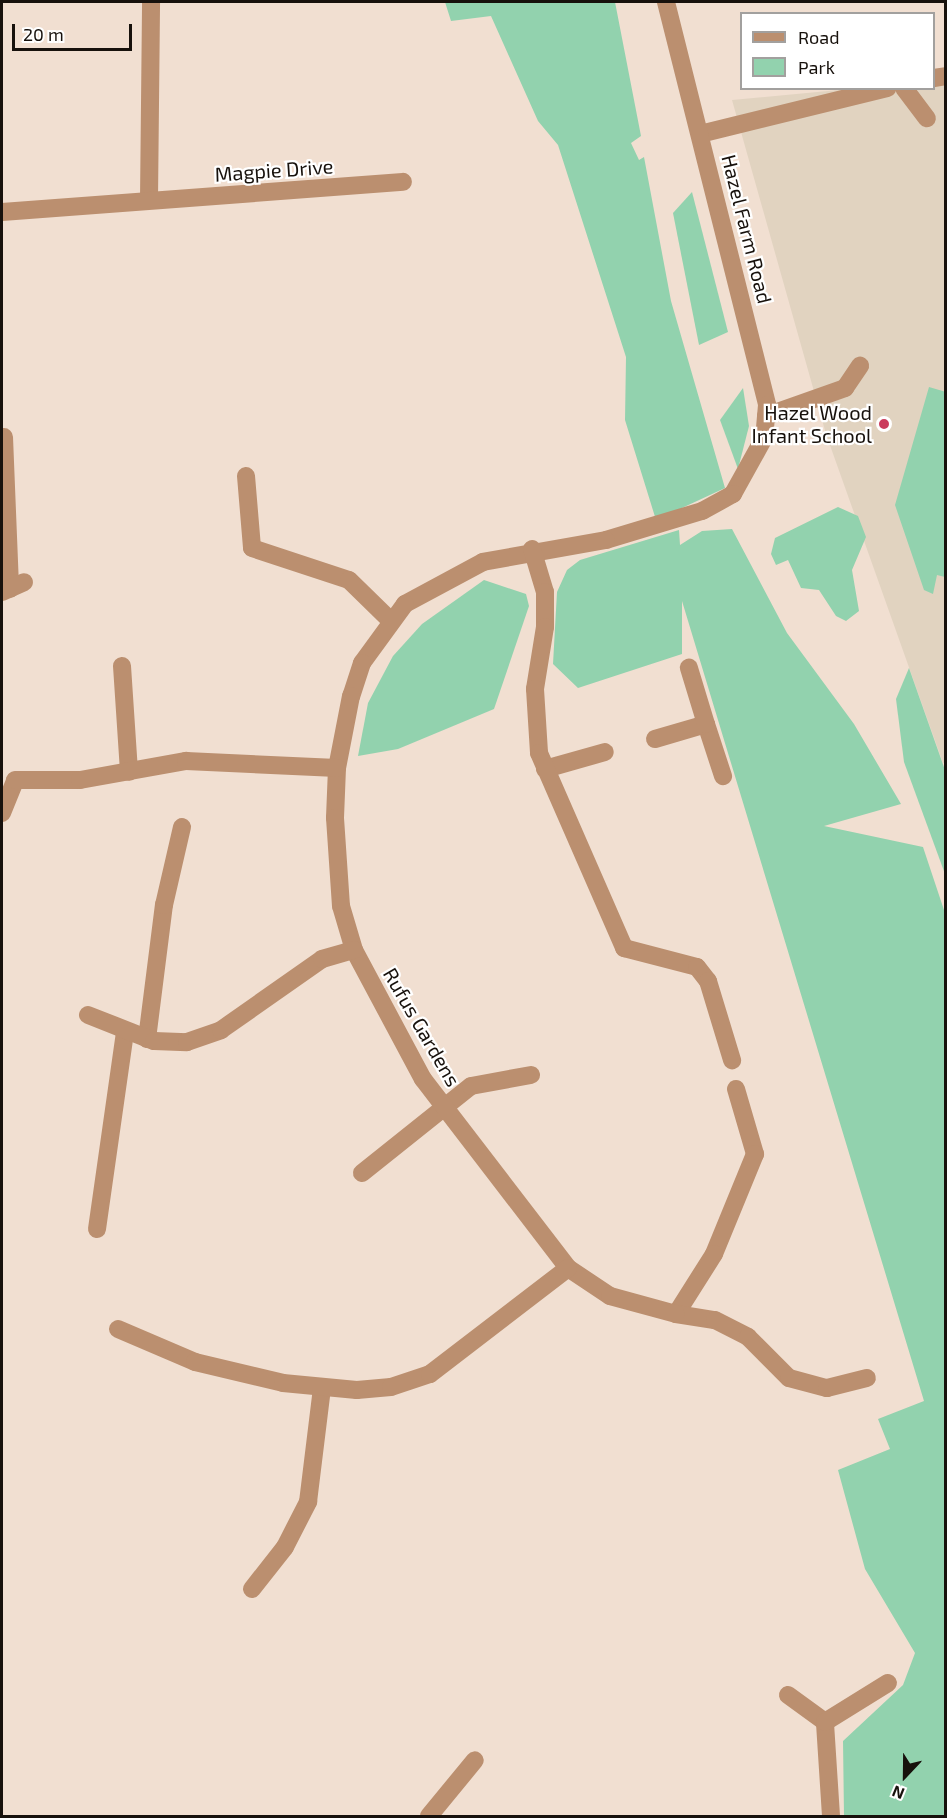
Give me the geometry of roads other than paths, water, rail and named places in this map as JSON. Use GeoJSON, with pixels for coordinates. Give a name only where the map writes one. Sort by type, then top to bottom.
{"type":"FeatureCollection","features":[{"type":"Feature","properties":{"kind":"street"},"geometry":{"type":"LineString","coordinates":[[148,199],[151,2]]}},
{"type":"Feature","properties":{"kind":"street","name":"Hazel Farm Road"},"geometry":{"type":"LineString","coordinates":[[666,2],[700,134],[766,416],[764,438],[751,467]]}},
{"type":"Feature","properties":{"kind":"street"},"geometry":{"type":"LineString","coordinates":[[700,134],[879,90]]}},
{"type":"Feature","properties":{"kind":"street"},"geometry":{"type":"LineString","coordinates":[[905,90],[927,118]]}},
{"type":"Feature","properties":{"kind":"street","name":"Magpie Drive"},"geometry":{"type":"LineString","coordinates":[[2,212],[148,199],[403,182]]}},
{"type":"Feature","properties":{"kind":"street"},"geometry":{"type":"LineString","coordinates":[[766,416],[845,388],[860,366]]}},
{"type":"Feature","properties":{"kind":"street"},"geometry":{"type":"LineString","coordinates":[[4,437],[12,588]]}},
{"type":"Feature","properties":{"kind":"street","name":"Rufus Gardens"},"geometry":{"type":"LineString","coordinates":[[751,467],[733,494],[663,526],[532,549],[483,562],[436,585],[405,604],[362,663],[337,768],[341,906],[354,950],[394,1031],[443,1108],[568,1268],[610,1296],[676,1314],[715,1320],[748,1337],[789,1378],[827,1388],[867,1378]]}},
{"type":"Feature","properties":{"kind":"street"},"geometry":{"type":"LineString","coordinates":[[246,476],[252,548],[349,580],[391,621]]}},
{"type":"Feature","properties":{"kind":"street"},"geometry":{"type":"LineString","coordinates":[[532,549],[545,592],[545,627],[535,689],[545,769],[624,948],[697,967],[708,981],[732,1060]]}},
{"type":"Feature","properties":{"kind":"street"},"geometry":{"type":"LineString","coordinates":[[122,666],[129,772]]}},
{"type":"Feature","properties":{"kind":"street"},"geometry":{"type":"LineString","coordinates":[[689,668],[723,776]]}},
{"type":"Feature","properties":{"kind":"street"},"geometry":{"type":"LineString","coordinates":[[655,739],[706,724]]}},
{"type":"Feature","properties":{"kind":"street"},"geometry":{"type":"LineString","coordinates":[[545,769],[604,752]]}},
{"type":"Feature","properties":{"kind":"street"},"geometry":{"type":"LineString","coordinates":[[2,813],[8,775],[46,784],[186,761],[337,768]]}},
{"type":"Feature","properties":{"kind":"street"},"geometry":{"type":"LineString","coordinates":[[147,1039],[164,905],[182,827]]}},
{"type":"Feature","properties":{"kind":"street"},"geometry":{"type":"LineString","coordinates":[[88,1015],[125,1033],[147,1039],[187,1042],[221,1030],[283,981],[322,959],[354,950]]}},
{"type":"Feature","properties":{"kind":"street"},"geometry":{"type":"LineString","coordinates":[[97,1229],[125,1033]]}},
{"type":"Feature","properties":{"kind":"street"},"geometry":{"type":"LineString","coordinates":[[362,1173],[471,1086],[531,1075]]}},
{"type":"Feature","properties":{"kind":"street"},"geometry":{"type":"LineString","coordinates":[[676,1314],[714,1254],[755,1154],[736,1089]]}},
{"type":"Feature","properties":{"kind":"street"},"geometry":{"type":"LineString","coordinates":[[118,1329],[195,1362],[284,1383],[322,1388],[391,1387],[430,1374],[568,1268]]}},
{"type":"Feature","properties":{"kind":"street"},"geometry":{"type":"LineString","coordinates":[[252,1589],[285,1546],[308,1502],[322,1388]]}},
{"type":"Feature","properties":{"kind":"street"},"geometry":{"type":"LineString","coordinates":[[825,1722],[888,1683]]}},
{"type":"Feature","properties":{"kind":"street"},"geometry":{"type":"LineString","coordinates":[[788,1695],[825,1722]]}},
{"type":"Feature","properties":{"kind":"street"},"geometry":{"type":"LineString","coordinates":[[825,1722],[831,1816]]}},
{"type":"Feature","properties":{"kind":"street"},"geometry":{"type":"LineString","coordinates":[[435,1814],[475,1760]]}},
{"type":"Feature","properties":{"kind":"place","name":"Hazel Wood Infant School"},"geometry":{"type":"Point","coordinates":[884,424]}}]}
